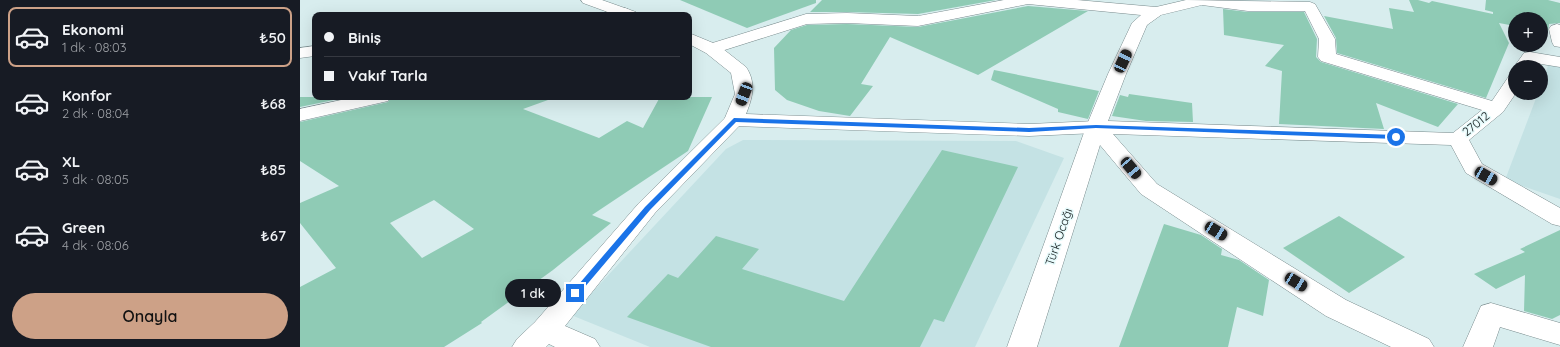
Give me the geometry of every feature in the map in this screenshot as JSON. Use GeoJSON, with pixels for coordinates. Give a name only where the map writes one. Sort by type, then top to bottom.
{"type":"FeatureCollection","features":[{"type":"Feature","properties":{"kind":"street"},"geometry":{"type":"LineString","coordinates":[[588,0],[622,12]]}},
{"type":"Feature","properties":{"kind":"street"},"geometry":{"type":"LineString","coordinates":[[712,49],[806,19],[848,18],[918,21],[1028,0],[1156,12],[1202,0],[1248,6],[1310,7],[1327,39],[1327,57],[1496,108]]}},
{"type":"Feature","properties":{"kind":"street","name":"Türk Ocağı"},"geometry":{"type":"LineString","coordinates":[[1022,347],[1096,127],[1117,74],[1140,22],[1156,12]]}},
{"type":"Feature","properties":{"kind":"street"},"geometry":{"type":"LineString","coordinates":[[536,338],[647,208],[734,120],[744,94],[740,71],[712,49],[692,39]]}},
{"type":"Feature","properties":{"kind":"street"},"geometry":{"type":"LineString","coordinates":[[300,53],[312,51]]}},
{"type":"Feature","properties":{"kind":"street"},"geometry":{"type":"LineString","coordinates":[[1548,62],[1560,62]]}},
{"type":"Feature","properties":{"kind":"street","name":"27012"},"geometry":{"type":"LineString","coordinates":[[1508,90],[1496,108],[1458,139],[1474,168],[1560,218]]}},
{"type":"Feature","properties":{"kind":"street"},"geometry":{"type":"LineString","coordinates":[[300,115],[368,100]]}},
{"type":"Feature","properties":{"kind":"street"},"geometry":{"type":"LineString","coordinates":[[734,120],[1029,130],[1096,127],[1458,139]]}},
{"type":"Feature","properties":{"kind":"street"},"geometry":{"type":"LineString","coordinates":[[1096,127],[1149,189],[1336,308],[1419,347]]}},
{"type":"Feature","properties":{"kind":"street"},"geometry":{"type":"LineString","coordinates":[[1478,347],[1491,314],[1560,334]]}},
{"type":"Feature","properties":{"kind":"street"},"geometry":{"type":"LineString","coordinates":[[536,338],[585,347]]}},
{"type":"Feature","properties":{"kind":"shaded area"},"geometry":{"type":"Polygon","coordinates":[[[1550,61],[1560,63],[1560,199],[1505,180],[1535,100],[1548,100],[1548,66],[1550,61]]]}},
{"type":"Feature","properties":{"kind":"shaded area"},"geometry":{"type":"Polygon","coordinates":[[[743,140],[1016,141],[1064,158],[975,347],[650,347],[571,315],[726,149],[743,140]]]}},
{"type":"Feature","properties":{"kind":"building"},"geometry":{"type":"Polygon","coordinates":[[[680,0],[816,0],[816,3],[747,28],[680,0]]]}},
{"type":"Feature","properties":{"kind":"building"},"geometry":{"type":"Polygon","coordinates":[[[822,0],[996,0],[918,14],[810,12],[822,0]]]}},
{"type":"Feature","properties":{"kind":"building"},"geometry":{"type":"Polygon","coordinates":[[[1409,0],[1418,0],[1429,3],[1432,1],[1493,14],[1493,12],[1485,10],[1486,0],[1548,0],[1560,3],[1560,23],[1549,24],[1548,32],[1548,12],[1508,12],[1508,25],[1499,23],[1508,41],[1508,45],[1486,98],[1337,53],[1336,38],[1324,16],[1393,29],[1389,8],[1414,12],[1409,0]]]}},
{"type":"Feature","properties":{"kind":"building"},"geometry":{"type":"Polygon","coordinates":[[[1028,6],[1088,11],[978,75],[890,37],[861,84],[873,86],[850,116],[819,111],[787,100],[775,90],[774,48],[791,30],[807,25],[847,24],[918,27],[1028,6]]]}},
{"type":"Feature","properties":{"kind":"building"},"geometry":{"type":"Polygon","coordinates":[[[1223,9],[1248,12],[1304,12],[1317,39],[1316,57],[1321,62],[1458,104],[1438,127],[1376,103],[1384,129],[1279,124],[1282,71],[1265,66],[1284,45],[1224,35],[1223,9]]]}},
{"type":"Feature","properties":{"kind":"building"},"geometry":{"type":"Polygon","coordinates":[[[994,70],[1099,91],[1088,119],[1058,112],[1058,109],[991,80],[994,70]]]}},
{"type":"Feature","properties":{"kind":"building"},"geometry":{"type":"Polygon","coordinates":[[[1129,94],[1192,103],[1193,122],[1146,121],[1112,116],[1120,95],[1128,97],[1129,94]]]}},
{"type":"Feature","properties":{"kind":"building"},"geometry":{"type":"Polygon","coordinates":[[[300,97],[312,97],[312,100],[334,100],[300,107],[300,97]]]}},
{"type":"Feature","properties":{"kind":"building"},"geometry":{"type":"Polygon","coordinates":[[[692,97],[712,97],[688,151],[592,215],[611,223],[553,270],[481,322],[482,323],[444,347],[300,347],[300,287],[336,268],[300,223],[300,203],[339,186],[300,161],[300,122],[388,102],[389,100],[548,100],[523,109],[599,138],[627,121],[643,128],[658,100],[692,100],[692,97]],[[434,200],[390,223],[422,258],[474,229],[434,200]]]}},
{"type":"Feature","properties":{"kind":"building"},"geometry":{"type":"Polygon","coordinates":[[[942,150],[1018,167],[944,322],[934,319],[920,347],[711,347],[627,317],[668,274],[678,278],[716,236],[759,249],[742,269],[844,301],[942,150]]]}},
{"type":"Feature","properties":{"kind":"building"},"geometry":{"type":"Polygon","coordinates":[[[1339,216],[1405,257],[1349,293],[1283,248],[1339,216]]]}},
{"type":"Feature","properties":{"kind":"building"},"geometry":{"type":"Polygon","coordinates":[[[1164,224],[1201,235],[1222,249],[1221,255],[1239,260],[1269,280],[1263,316],[1237,307],[1228,347],[1119,347],[1164,224]]]}},
{"type":"Feature","properties":{"kind":"building"},"geometry":{"type":"Polygon","coordinates":[[[1560,230],[1560,315],[1552,319],[1524,311],[1525,275],[1496,289],[1474,274],[1525,252],[1520,249],[1560,230]]]}},
{"type":"Feature","properties":{"kind":"route"},"geometry":{"type":"LineString","coordinates":[[575,293],[647,208],[734,120],[1029,130],[1096,127],[1396,137]]}}]}
